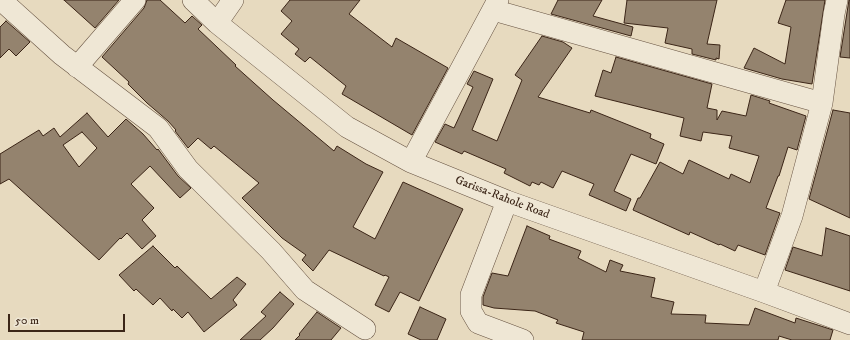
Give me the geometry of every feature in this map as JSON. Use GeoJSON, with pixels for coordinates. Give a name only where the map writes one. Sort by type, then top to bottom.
{"type":"FeatureCollection","features":[{"type":"Feature","properties":{"kind":"street"},"geometry":{"type":"LineString","coordinates":[[1,0],[76,67],[158,128],[188,168],[271,251],[305,290],[365,329]]}},
{"type":"Feature","properties":{"kind":"street"},"geometry":{"type":"LineString","coordinates":[[76,67],[135,0]]}},
{"type":"Feature","properties":{"kind":"street","name":"Garissa-Rahole Road"},"geometry":{"type":"LineString","coordinates":[[192,0],[217,23],[347,127],[411,162],[507,201],[850,324]]}},
{"type":"Feature","properties":{"kind":"street"},"geometry":{"type":"LineString","coordinates":[[217,23],[233,0]]}},
{"type":"Feature","properties":{"kind":"street"},"geometry":{"type":"LineString","coordinates":[[764,292],[792,216],[822,103],[837,0]]}},
{"type":"Feature","properties":{"kind":"street"},"geometry":{"type":"LineString","coordinates":[[411,162],[495,5],[822,103]]}},
{"type":"Feature","properties":{"kind":"street"},"geometry":{"type":"LineString","coordinates":[[507,201],[471,295],[471,311],[478,322],[523,340]]}},
{"type":"Feature","properties":{"kind":"building"},"geometry":{"type":"Polygon","coordinates":[[[64,0],[119,0],[95,28],[64,0]]]}},
{"type":"Feature","properties":{"kind":"building"},"geometry":{"type":"Polygon","coordinates":[[[147,0],[160,0],[185,23],[192,16],[202,25],[198,29],[236,65],[235,66],[334,151],[337,146],[366,164],[383,172],[353,227],[375,239],[403,182],[463,209],[419,301],[400,292],[389,312],[375,305],[389,277],[329,250],[313,271],[302,260],[306,255],[282,238],[242,198],[259,183],[214,146],[211,149],[198,138],[188,148],[168,121],[147,103],[128,84],[129,82],[102,57],[144,8],[147,0]]]}},
{"type":"Feature","properties":{"kind":"building"},"geometry":{"type":"Polygon","coordinates":[[[290,0],[360,0],[349,14],[392,47],[396,38],[448,68],[412,135],[342,94],[346,86],[310,57],[305,62],[295,54],[299,49],[281,34],[292,21],[281,11],[290,0]]]}},
{"type":"Feature","properties":{"kind":"building"},"geometry":{"type":"Polygon","coordinates":[[[558,0],[602,0],[593,16],[633,27],[631,36],[551,14],[558,0]]]}},
{"type":"Feature","properties":{"kind":"building"},"geometry":{"type":"Polygon","coordinates":[[[627,0],[717,0],[707,44],[720,45],[719,59],[716,58],[716,60],[692,54],[692,49],[665,43],[668,28],[624,23],[627,0]]]}},
{"type":"Feature","properties":{"kind":"building"},"geometry":{"type":"Polygon","coordinates":[[[786,0],[825,0],[812,84],[782,79],[744,68],[754,48],[785,64],[791,27],[778,23],[786,0]]]}},
{"type":"Feature","properties":{"kind":"building"},"geometry":{"type":"Polygon","coordinates":[[[850,0],[850,58],[840,57],[850,0]]]}},
{"type":"Feature","properties":{"kind":"building"},"geometry":{"type":"Polygon","coordinates":[[[6,21],[30,42],[16,56],[9,49],[0,58],[0,27],[6,21]]]}},
{"type":"Feature","properties":{"kind":"building"},"geometry":{"type":"Polygon","coordinates":[[[542,36],[563,42],[572,48],[538,97],[590,113],[591,110],[651,134],[650,138],[664,144],[656,164],[631,154],[614,191],[631,199],[626,211],[589,195],[594,184],[562,171],[553,188],[541,182],[539,185],[532,182],[530,186],[504,173],[506,169],[464,151],[462,154],[435,142],[445,124],[454,128],[473,87],[467,84],[474,71],[493,79],[472,130],[497,141],[522,80],[515,75],[542,36]]]}},
{"type":"Feature","properties":{"kind":"building"},"geometry":{"type":"Polygon","coordinates":[[[616,57],[712,84],[707,108],[717,110],[717,120],[722,111],[746,116],[751,95],[806,116],[797,150],[788,147],[779,176],[766,208],[780,213],[765,255],[738,245],[735,251],[690,232],[689,235],[633,210],[638,198],[640,198],[660,162],[683,174],[689,160],[729,179],[731,174],[750,183],[759,156],[729,148],[732,136],[703,132],[701,141],[680,136],[684,118],[595,96],[603,70],[611,73],[616,57]]]}},
{"type":"Feature","properties":{"kind":"building"},"geometry":{"type":"Polygon","coordinates":[[[833,110],[850,113],[850,218],[809,199],[833,110]]]}},
{"type":"Feature","properties":{"kind":"building"},"geometry":{"type":"Polygon","coordinates":[[[87,113],[108,137],[126,119],[143,134],[157,150],[158,149],[178,176],[191,188],[180,198],[150,166],[131,184],[154,208],[142,220],[156,236],[142,249],[127,233],[121,239],[120,238],[99,260],[9,179],[0,184],[0,154],[39,130],[43,136],[54,128],[60,137],[87,113]],[[82,132],[63,145],[79,167],[97,148],[82,132]]]}},
{"type":"Feature","properties":{"kind":"building"},"geometry":{"type":"Polygon","coordinates":[[[527,226],[550,236],[549,239],[581,251],[578,258],[606,272],[610,260],[623,265],[620,271],[655,278],[651,297],[674,302],[671,314],[706,315],[705,323],[749,325],[755,308],[795,323],[796,318],[833,330],[830,340],[792,340],[779,336],[778,340],[582,340],[584,332],[556,323],[558,320],[535,311],[494,308],[483,305],[483,297],[492,273],[508,276],[527,226]]]}},
{"type":"Feature","properties":{"kind":"building"},"geometry":{"type":"Polygon","coordinates":[[[826,228],[850,236],[850,291],[785,270],[793,247],[822,256],[826,228]]]}},
{"type":"Feature","properties":{"kind":"building"},"geometry":{"type":"Polygon","coordinates":[[[153,246],[175,268],[177,266],[211,299],[237,277],[246,284],[233,300],[237,305],[204,332],[188,312],[182,318],[173,309],[172,311],[160,298],[153,305],[136,289],[134,291],[119,275],[153,246]]]}},
{"type":"Feature","properties":{"kind":"building"},"geometry":{"type":"Polygon","coordinates":[[[280,292],[294,304],[273,328],[260,340],[240,340],[266,316],[261,312],[280,292]]]}},
{"type":"Feature","properties":{"kind":"building"},"geometry":{"type":"Polygon","coordinates":[[[420,307],[446,319],[437,340],[421,340],[408,334],[420,307]]]}},
{"type":"Feature","properties":{"kind":"building"},"geometry":{"type":"Polygon","coordinates":[[[317,312],[341,328],[331,340],[295,340],[300,335],[299,334],[317,312]]]}}]}
